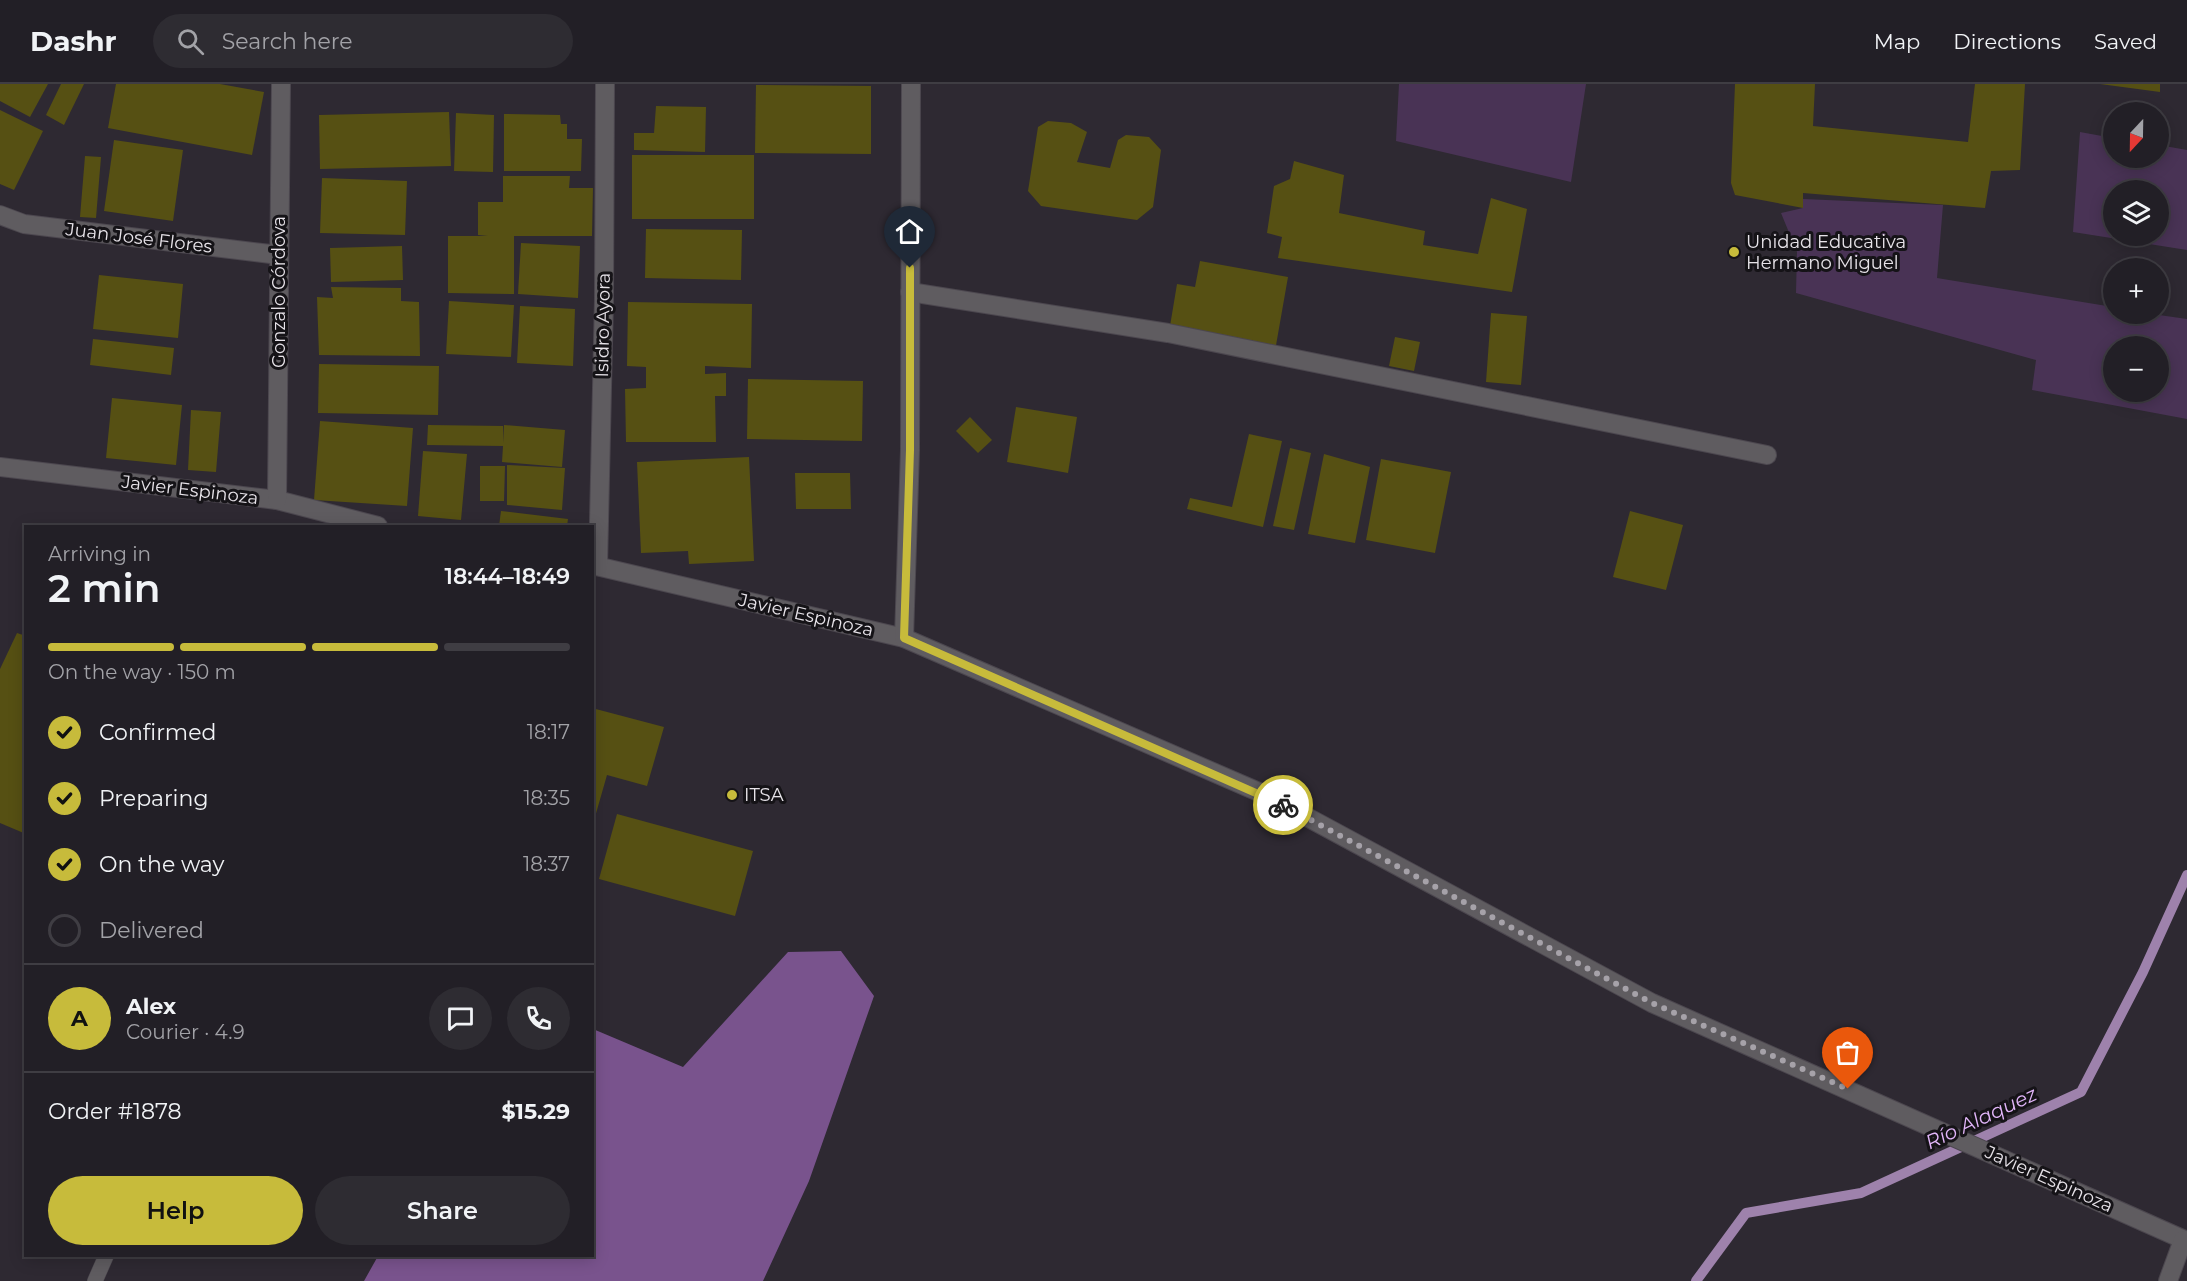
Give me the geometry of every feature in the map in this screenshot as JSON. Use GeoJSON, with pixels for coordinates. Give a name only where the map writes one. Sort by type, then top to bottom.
{"type":"FeatureCollection","features":[{"type":"Feature","properties":{"kind":"street","name":"Gonzalo Córdova"},"geometry":{"type":"LineString","coordinates":[[277,500],[281,84]]}},
{"type":"Feature","properties":{"kind":"street","name":"Isidro Ayora"},"geometry":{"type":"LineString","coordinates":[[595,566],[604,299],[605,84]]}},
{"type":"Feature","properties":{"kind":"street"},"geometry":{"type":"LineString","coordinates":[[904,638],[910,450],[911,84]]}},
{"type":"Feature","properties":{"kind":"street","name":"Juan José Flores"},"geometry":{"type":"LineString","coordinates":[[0,215],[24,224],[279,255]]}},
{"type":"Feature","properties":{"kind":"street"},"geometry":{"type":"LineString","coordinates":[[909,292],[1168,333],[1767,455]]}},
{"type":"Feature","properties":{"kind":"street","name":"Javier Espinoza"},"geometry":{"type":"LineString","coordinates":[[0,467],[277,500],[374,525]]}},
{"type":"Feature","properties":{"kind":"street","name":"Javier Espinoza"},"geometry":{"type":"LineString","coordinates":[[595,566],[904,638],[1268,796],[1652,1003],[2185,1240]]}},
{"type":"Feature","properties":{"kind":"street"},"geometry":{"type":"LineString","coordinates":[[2168,1281],[2185,1240]]}},
{"type":"Feature","properties":{"kind":"lane"},"geometry":{"type":"LineString","coordinates":[[95,1281],[106,1257]]}},
{"type":"Feature","properties":{"kind":"shaded area"},"geometry":{"type":"Polygon","coordinates":[[[1399,84],[1586,84],[1571,182],[1396,141],[1399,84]]]}},
{"type":"Feature","properties":{"kind":"shaded area"},"geometry":{"type":"Polygon","coordinates":[[[2080,132],[2103,136],[2103,168],[2169,168],[2169,147],[2187,150],[2187,250],[2162,246],[2169,246],[2169,180],[2103,180],[2103,237],[2073,232],[2080,132]]]}},
{"type":"Feature","properties":{"kind":"shaded area"},"geometry":{"type":"Polygon","coordinates":[[[1803,199],[1943,205],[1937,278],[2103,305],[2103,324],[2169,324],[2169,316],[2187,319],[2187,419],[2032,390],[2036,360],[1796,293],[1797,252],[1781,213],[1803,208],[1803,199]]]}},
{"type":"Feature","properties":{"kind":"shaded area"},"geometry":{"type":"Polygon","coordinates":[[[841,951],[874,996],[809,1181],[763,1281],[364,1281],[377,1257],[594,1257],[594,1029],[683,1067],[788,952],[841,951]]]}},
{"type":"Feature","properties":{"kind":"building"},"geometry":{"type":"Polygon","coordinates":[[[0,84],[48,84],[30,117],[0,101],[0,84]]]}},
{"type":"Feature","properties":{"kind":"building"},"geometry":{"type":"Polygon","coordinates":[[[61,84],[84,84],[64,125],[46,115],[61,84]]]}},
{"type":"Feature","properties":{"kind":"building"},"geometry":{"type":"Polygon","coordinates":[[[116,84],[220,84],[264,92],[252,155],[108,128],[116,84]]]}},
{"type":"Feature","properties":{"kind":"building"},"geometry":{"type":"Polygon","coordinates":[[[1735,84],[1815,84],[1813,126],[1968,142],[1975,84],[2025,84],[2020,170],[1991,171],[1985,208],[1803,193],[1803,208],[1735,195],[1731,183],[1735,84]]]}},
{"type":"Feature","properties":{"kind":"building"},"geometry":{"type":"Polygon","coordinates":[[[2100,84],[2160,84],[2160,92],[2100,84]]]}},
{"type":"Feature","properties":{"kind":"building"},"geometry":{"type":"Polygon","coordinates":[[[756,85],[871,86],[871,154],[755,153],[756,85]]]}},
{"type":"Feature","properties":{"kind":"building"},"geometry":{"type":"Polygon","coordinates":[[[656,106],[706,107],[705,152],[634,150],[634,133],[654,133],[656,106]]]}},
{"type":"Feature","properties":{"kind":"building"},"geometry":{"type":"Polygon","coordinates":[[[0,110],[43,131],[14,190],[0,184],[0,110]]]}},
{"type":"Feature","properties":{"kind":"building"},"geometry":{"type":"Polygon","coordinates":[[[449,112],[451,166],[320,169],[319,115],[449,112]]]}},
{"type":"Feature","properties":{"kind":"building"},"geometry":{"type":"Polygon","coordinates":[[[456,113],[494,115],[493,172],[454,171],[456,113]]]}},
{"type":"Feature","properties":{"kind":"building"},"geometry":{"type":"Polygon","coordinates":[[[504,114],[560,115],[561,124],[567,124],[567,139],[582,139],[581,171],[504,171],[504,114]]]}},
{"type":"Feature","properties":{"kind":"building"},"geometry":{"type":"Polygon","coordinates":[[[1048,121],[1071,123],[1087,132],[1077,162],[1110,168],[1118,140],[1126,135],[1149,137],[1161,150],[1153,207],[1137,220],[1041,206],[1028,191],[1038,127],[1048,121]]]}},
{"type":"Feature","properties":{"kind":"building"},"geometry":{"type":"Polygon","coordinates":[[[114,140],[183,150],[173,221],[104,211],[114,140]]]}},
{"type":"Feature","properties":{"kind":"building"},"geometry":{"type":"Polygon","coordinates":[[[632,155],[754,155],[754,219],[632,219],[632,155]]]}},
{"type":"Feature","properties":{"kind":"building"},"geometry":{"type":"Polygon","coordinates":[[[85,156],[101,157],[96,218],[80,217],[85,156]]]}},
{"type":"Feature","properties":{"kind":"building"},"geometry":{"type":"Polygon","coordinates":[[[1294,161],[1344,175],[1339,213],[1425,231],[1423,245],[1478,254],[1491,198],[1527,209],[1512,292],[1278,258],[1282,237],[1267,233],[1274,186],[1290,179],[1294,161]]]}},
{"type":"Feature","properties":{"kind":"building"},"geometry":{"type":"Polygon","coordinates":[[[503,176],[570,176],[569,188],[593,188],[592,236],[514,236],[514,294],[448,293],[448,236],[488,236],[478,235],[478,202],[503,202],[503,176]]]}},
{"type":"Feature","properties":{"kind":"building"},"geometry":{"type":"Polygon","coordinates":[[[322,178],[407,181],[405,235],[320,233],[322,178]]]}},
{"type":"Feature","properties":{"kind":"building"},"geometry":{"type":"Polygon","coordinates":[[[646,229],[742,230],[741,280],[645,278],[646,229]]]}},
{"type":"Feature","properties":{"kind":"building"},"geometry":{"type":"Polygon","coordinates":[[[521,243],[580,246],[578,298],[518,294],[521,243]]]}},
{"type":"Feature","properties":{"kind":"building"},"geometry":{"type":"Polygon","coordinates":[[[402,246],[403,280],[331,282],[330,248],[402,246]]]}},
{"type":"Feature","properties":{"kind":"building"},"geometry":{"type":"Polygon","coordinates":[[[1200,261],[1288,277],[1275,351],[1169,332],[1177,284],[1195,287],[1200,261]]]}},
{"type":"Feature","properties":{"kind":"building"},"geometry":{"type":"Polygon","coordinates":[[[99,275],[183,284],[178,338],[93,329],[99,275]]]}},
{"type":"Feature","properties":{"kind":"building"},"geometry":{"type":"Polygon","coordinates":[[[331,287],[401,288],[401,301],[419,302],[420,356],[319,355],[317,297],[333,298],[331,287]]]}},
{"type":"Feature","properties":{"kind":"building"},"geometry":{"type":"Polygon","coordinates":[[[449,301],[514,305],[511,357],[446,354],[449,301]]]}},
{"type":"Feature","properties":{"kind":"building"},"geometry":{"type":"Polygon","coordinates":[[[628,302],[752,304],[751,368],[705,366],[705,374],[726,373],[726,396],[715,396],[716,442],[626,442],[625,389],[646,388],[646,367],[627,366],[628,302]]]}},
{"type":"Feature","properties":{"kind":"building"},"geometry":{"type":"Polygon","coordinates":[[[520,306],[575,309],[573,366],[517,363],[520,306]]]}},
{"type":"Feature","properties":{"kind":"building"},"geometry":{"type":"Polygon","coordinates":[[[1491,313],[1527,316],[1521,385],[1486,382],[1491,313]]]}},
{"type":"Feature","properties":{"kind":"building"},"geometry":{"type":"Polygon","coordinates":[[[1395,337],[1420,342],[1414,371],[1389,366],[1395,337]]]}},
{"type":"Feature","properties":{"kind":"building"},"geometry":{"type":"Polygon","coordinates":[[[93,339],[174,348],[171,375],[90,365],[93,339]]]}},
{"type":"Feature","properties":{"kind":"building"},"geometry":{"type":"Polygon","coordinates":[[[319,364],[439,366],[438,415],[318,413],[319,364]]]}},
{"type":"Feature","properties":{"kind":"building"},"geometry":{"type":"Polygon","coordinates":[[[748,379],[863,381],[862,441],[747,439],[748,379]]]}},
{"type":"Feature","properties":{"kind":"building"},"geometry":{"type":"Polygon","coordinates":[[[112,398],[182,405],[176,465],[106,458],[112,398]]]}},
{"type":"Feature","properties":{"kind":"building"},"geometry":{"type":"Polygon","coordinates":[[[1016,407],[1077,417],[1068,473],[1007,462],[1016,407]]]}},
{"type":"Feature","properties":{"kind":"building"},"geometry":{"type":"Polygon","coordinates":[[[191,410],[221,412],[216,472],[188,470],[191,410]]]}},
{"type":"Feature","properties":{"kind":"building"},"geometry":{"type":"Polygon","coordinates":[[[970,417],[992,440],[978,453],[956,431],[970,417]]]}},
{"type":"Feature","properties":{"kind":"building"},"geometry":{"type":"Polygon","coordinates":[[[320,421],[413,428],[407,506],[314,500],[320,421]]]}},
{"type":"Feature","properties":{"kind":"building"},"geometry":{"type":"Polygon","coordinates":[[[428,425],[503,426],[503,443],[504,425],[565,430],[562,467],[502,462],[503,446],[427,445],[428,425]]]}},
{"type":"Feature","properties":{"kind":"building"},"geometry":{"type":"Polygon","coordinates":[[[1249,434],[1282,441],[1263,527],[1187,509],[1190,498],[1232,507],[1249,434]]]}},
{"type":"Feature","properties":{"kind":"building"},"geometry":{"type":"Polygon","coordinates":[[[1290,448],[1311,453],[1294,530],[1273,526],[1290,448]]]}},
{"type":"Feature","properties":{"kind":"building"},"geometry":{"type":"Polygon","coordinates":[[[423,451],[467,454],[461,520],[418,516],[423,451]]]}},
{"type":"Feature","properties":{"kind":"building"},"geometry":{"type":"Polygon","coordinates":[[[1324,454],[1370,467],[1355,543],[1308,534],[1324,454]]]}},
{"type":"Feature","properties":{"kind":"building"},"geometry":{"type":"Polygon","coordinates":[[[749,457],[754,561],[689,564],[688,551],[641,553],[637,462],[749,457]]]}},
{"type":"Feature","properties":{"kind":"building"},"geometry":{"type":"Polygon","coordinates":[[[1381,459],[1451,472],[1435,553],[1366,540],[1381,459]]]}},
{"type":"Feature","properties":{"kind":"building"},"geometry":{"type":"Polygon","coordinates":[[[507,465],[565,468],[562,510],[507,505],[507,465]]]}},
{"type":"Feature","properties":{"kind":"building"},"geometry":{"type":"Polygon","coordinates":[[[480,466],[505,466],[504,501],[480,501],[480,466]]]}},
{"type":"Feature","properties":{"kind":"building"},"geometry":{"type":"Polygon","coordinates":[[[795,473],[850,473],[851,509],[796,509],[795,473]]]}},
{"type":"Feature","properties":{"kind":"building"},"geometry":{"type":"Polygon","coordinates":[[[501,511],[568,519],[567,525],[499,525],[501,511]]]}},
{"type":"Feature","properties":{"kind":"building"},"geometry":{"type":"Polygon","coordinates":[[[1630,511],[1683,525],[1666,590],[1613,577],[1630,511]]]}},
{"type":"Feature","properties":{"kind":"building"},"geometry":{"type":"Polygon","coordinates":[[[17,633],[24,635],[24,833],[0,823],[0,669],[17,633]]]}},
{"type":"Feature","properties":{"kind":"building"},"geometry":{"type":"Polygon","coordinates":[[[594,709],[664,727],[647,786],[607,775],[594,820],[594,709]]]}},
{"type":"Feature","properties":{"kind":"building"},"geometry":{"type":"Polygon","coordinates":[[[617,814],[753,851],[735,916],[599,879],[617,814]]]}},
{"type":"Feature","properties":{"kind":"waterway","name":"Río Alaquez"},"geometry":{"type":"LineString","coordinates":[[1696,1281],[1746,1213],[1861,1193],[2081,1092],[2143,972],[2187,875]]}},
{"type":"Feature","properties":{"kind":"way so far"},"geometry":{"type":"LineString","coordinates":[[1283,805],[1652,1003],[1848,1089]]}},
{"type":"Feature","properties":{"kind":"place","name":"Unidad Educativa Hermano Miguel"},"geometry":{"type":"Point","coordinates":[1734,252]}},
{"type":"Feature","properties":{"kind":"place","name":"ITSA"},"geometry":{"type":"Point","coordinates":[732,795]}},
{"type":"Feature","properties":{"kind":"route"},"geometry":{"type":"LineString","coordinates":[[910,268],[910,450],[904,638],[1268,796],[1283,805]]}}]}
